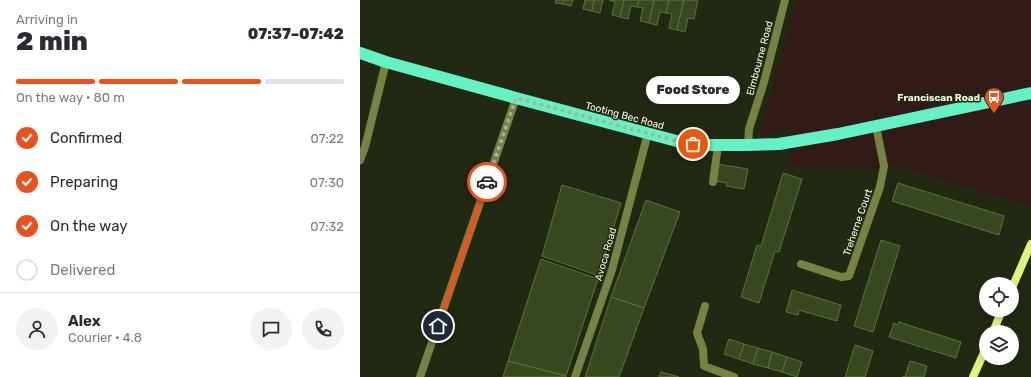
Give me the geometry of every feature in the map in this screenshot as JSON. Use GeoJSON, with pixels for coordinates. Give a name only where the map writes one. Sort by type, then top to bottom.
{"type":"FeatureCollection","features":[{"type":"Feature","properties":{"kind":"highway","name":"Tooting Bec Road"},"geometry":{"type":"LineString","coordinates":[[360,53],[386,62],[516,98],[684,143],[702,145],[779,144],[838,134],[1031,93]]}},
{"type":"Feature","properties":{"kind":"street","name":"Elmbourne Road"},"geometry":{"type":"LineString","coordinates":[[748,145],[749,129],[764,82],[785,0]]}},
{"type":"Feature","properties":{"kind":"street"},"geometry":{"type":"LineString","coordinates":[[360,160],[386,62]]}},
{"type":"Feature","properties":{"kind":"street"},"geometry":{"type":"LineString","coordinates":[[420,377],[516,98]]}},
{"type":"Feature","properties":{"kind":"street","name":"Treherne Court"},"geometry":{"type":"LineString","coordinates":[[801,264],[841,277],[848,276],[880,187],[884,166],[876,126]]}},
{"type":"Feature","properties":{"kind":"street","name":"Avoca Road"},"geometry":{"type":"LineString","coordinates":[[575,377],[612,270],[648,133]]}},
{"type":"Feature","properties":{"kind":"street"},"geometry":{"type":"LineString","coordinates":[[713,182],[718,145]]}},
{"type":"Feature","properties":{"kind":"street"},"geometry":{"type":"LineString","coordinates":[[1017,277],[1031,244]]}},
{"type":"Feature","properties":{"kind":"street"},"geometry":{"type":"LineString","coordinates":[[705,306],[697,333],[703,349],[704,366],[734,377]]}},
{"type":"Feature","properties":{"kind":"street"},"geometry":{"type":"LineString","coordinates":[[973,377],[979,364]]}},
{"type":"Feature","properties":{"kind":"shaded area"},"geometry":{"type":"Polygon","coordinates":[[[797,0],[1031,0],[1031,207],[894,165],[880,168],[789,165],[793,129],[759,136],[797,0]]]}},
{"type":"Feature","properties":{"kind":"building"},"geometry":{"type":"Polygon","coordinates":[[[556,0],[564,0],[563,4],[555,3],[556,0]]]}},
{"type":"Feature","properties":{"kind":"building"},"geometry":{"type":"Polygon","coordinates":[[[564,0],[573,0],[571,6],[563,4],[564,0]]]}},
{"type":"Feature","properties":{"kind":"building"},"geometry":{"type":"Polygon","coordinates":[[[585,0],[594,0],[592,11],[583,9],[585,0]]]}},
{"type":"Feature","properties":{"kind":"building"},"geometry":{"type":"Polygon","coordinates":[[[594,0],[603,0],[600,13],[592,11],[594,0]]]}},
{"type":"Feature","properties":{"kind":"building"},"geometry":{"type":"Polygon","coordinates":[[[609,0],[624,0],[620,17],[612,15],[615,2],[609,0]]]}},
{"type":"Feature","properties":{"kind":"building"},"geometry":{"type":"Polygon","coordinates":[[[624,0],[639,0],[637,7],[631,6],[628,19],[620,17],[624,0]]]}},
{"type":"Feature","properties":{"kind":"building"},"geometry":{"type":"Polygon","coordinates":[[[639,0],[654,0],[649,23],[640,21],[643,8],[637,7],[639,0]]]}},
{"type":"Feature","properties":{"kind":"building"},"geometry":{"type":"Polygon","coordinates":[[[654,0],[669,0],[666,13],[660,12],[657,25],[649,23],[654,0]]]}},
{"type":"Feature","properties":{"kind":"building"},"geometry":{"type":"Polygon","coordinates":[[[669,0],[684,0],[677,30],[669,28],[672,14],[666,13],[669,0]]]}},
{"type":"Feature","properties":{"kind":"building"},"geometry":{"type":"Polygon","coordinates":[[[684,0],[698,0],[694,19],[688,18],[685,32],[677,30],[684,0]]]}},
{"type":"Feature","properties":{"kind":"building"},"geometry":{"type":"Polygon","coordinates":[[[717,164],[748,169],[744,189],[726,186],[727,183],[714,181],[717,164]]]}},
{"type":"Feature","properties":{"kind":"building"},"geometry":{"type":"Polygon","coordinates":[[[783,173],[802,179],[779,252],[775,251],[759,303],[741,297],[757,245],[761,246],[783,173]]]}},
{"type":"Feature","properties":{"kind":"building"},"geometry":{"type":"Polygon","coordinates":[[[898,183],[1004,216],[999,235],[892,201],[898,183]]]}},
{"type":"Feature","properties":{"kind":"building"},"geometry":{"type":"Polygon","coordinates":[[[562,185],[621,203],[599,276],[542,256],[562,185]]]}},
{"type":"Feature","properties":{"kind":"building"},"geometry":{"type":"Polygon","coordinates":[[[646,200],[680,212],[644,308],[611,297],[646,200]]]}},
{"type":"Feature","properties":{"kind":"building"},"geometry":{"type":"Polygon","coordinates":[[[881,240],[900,246],[873,332],[854,326],[881,240]]]}},
{"type":"Feature","properties":{"kind":"building"},"geometry":{"type":"Polygon","coordinates":[[[541,259],[598,279],[566,376],[508,361],[541,259]]]}},
{"type":"Feature","properties":{"kind":"building"},"geometry":{"type":"Polygon","coordinates":[[[792,290],[841,305],[837,321],[799,310],[798,315],[786,312],[792,290]]]}},
{"type":"Feature","properties":{"kind":"building"},"geometry":{"type":"Polygon","coordinates":[[[611,297],[644,308],[619,377],[585,377],[611,297]]]}},
{"type":"Feature","properties":{"kind":"building"},"geometry":{"type":"Polygon","coordinates":[[[899,322],[961,342],[956,358],[889,337],[894,323],[898,325],[899,322]]]}},
{"type":"Feature","properties":{"kind":"building"},"geometry":{"type":"Polygon","coordinates":[[[729,339],[744,344],[739,359],[724,354],[729,339]]]}},
{"type":"Feature","properties":{"kind":"building"},"geometry":{"type":"Polygon","coordinates":[[[744,344],[758,348],[753,364],[739,359],[744,344]]]}},
{"type":"Feature","properties":{"kind":"building"},"geometry":{"type":"Polygon","coordinates":[[[855,345],[873,351],[865,377],[845,377],[855,345]]]}},
{"type":"Feature","properties":{"kind":"building"},"geometry":{"type":"Polygon","coordinates":[[[758,348],[772,352],[768,368],[753,364],[758,348]]]}},
{"type":"Feature","properties":{"kind":"building"},"geometry":{"type":"Polygon","coordinates":[[[772,352],[787,357],[782,372],[768,368],[772,352]]]}},
{"type":"Feature","properties":{"kind":"building"},"geometry":{"type":"Polygon","coordinates":[[[787,357],[802,362],[797,377],[782,372],[787,357]]]}},
{"type":"Feature","properties":{"kind":"building"},"geometry":{"type":"Polygon","coordinates":[[[508,361],[566,376],[566,377],[503,377],[508,361]]]}},
{"type":"Feature","properties":{"kind":"building"},"geometry":{"type":"Polygon","coordinates":[[[910,361],[927,366],[924,377],[905,377],[910,361]]]}},
{"type":"Feature","properties":{"kind":"building"},"geometry":{"type":"Polygon","coordinates":[[[661,372],[679,377],[659,377],[661,372]]]}},
{"type":"Feature","properties":{"kind":"way so far"},"geometry":{"type":"LineString","coordinates":[[487,182],[516,98],[684,143],[693,144]]}},
{"type":"Feature","properties":{"kind":"place","name":"Franciscan Road"},"geometry":{"type":"Point","coordinates":[994,114]}},
{"type":"Feature","properties":{"kind":"place","name":"Food Store"},"geometry":{"type":"Point","coordinates":[693,144]}},
{"type":"Feature","properties":{"kind":"route"},"geometry":{"type":"LineString","coordinates":[[438,326],[487,182]]}}]}
